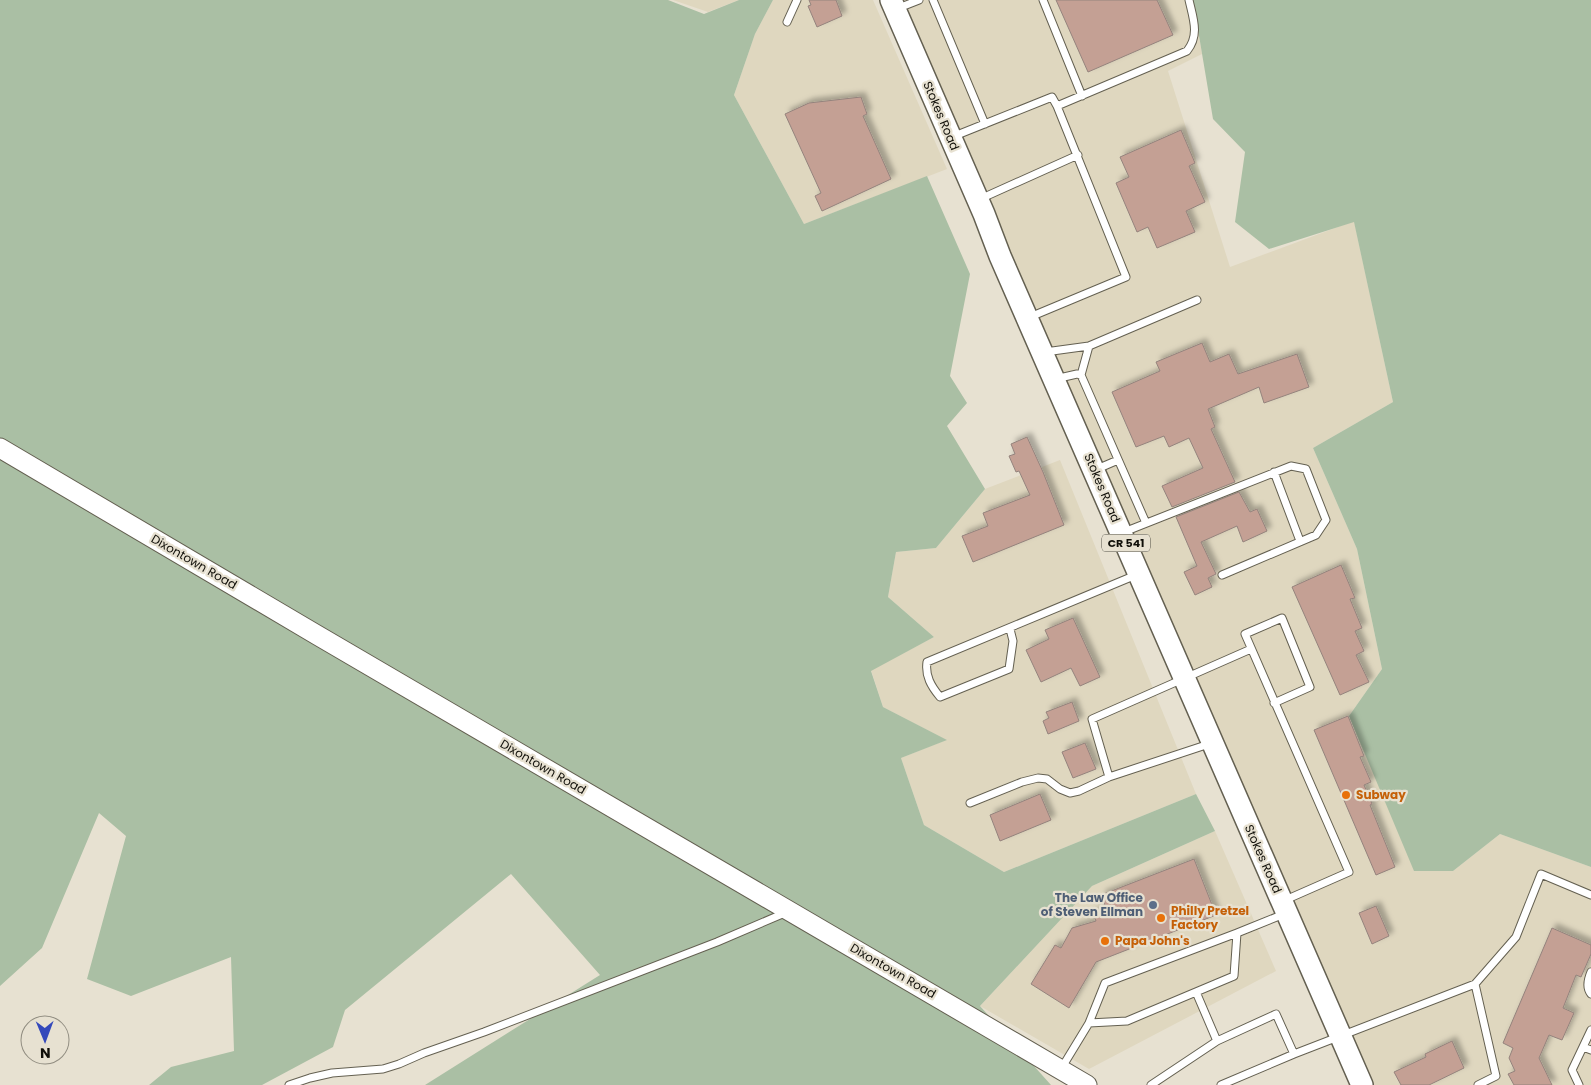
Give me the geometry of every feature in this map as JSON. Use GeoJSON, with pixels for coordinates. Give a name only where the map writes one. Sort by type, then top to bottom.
{"type":"FeatureCollection","features":[{"type":"Feature","properties":{"kind":"main road","name":"Stokes Road"},"geometry":{"type":"LineString","coordinates":[[893,5],[1042,352],[1362,1085]]}},
{"type":"Feature","properties":{"kind":"street","name":"Dixontown Road"},"geometry":{"type":"LineString","coordinates":[[0,448],[1087,1085]]}},
{"type":"Feature","properties":{"kind":"lane"},"geometry":{"type":"LineString","coordinates":[[787,22],[797,0]]}},
{"type":"Feature","properties":{"kind":"lane"},"geometry":{"type":"LineString","coordinates":[[893,5],[919,0]]}},
{"type":"Feature","properties":{"kind":"lane"},"geometry":{"type":"LineString","coordinates":[[933,0],[985,124]]}},
{"type":"Feature","properties":{"kind":"lane"},"geometry":{"type":"LineString","coordinates":[[1042,0],[1082,96]]}},
{"type":"Feature","properties":{"kind":"lane"},"geometry":{"type":"LineString","coordinates":[[1057,106],[1187,51],[1193,43],[1195,31],[1189,0]]}},
{"type":"Feature","properties":{"kind":"lane"},"geometry":{"type":"LineString","coordinates":[[950,138],[1052,97],[1057,106],[1126,277],[1028,318]]}},
{"type":"Feature","properties":{"kind":"lane"},"geometry":{"type":"LineString","coordinates":[[978,201],[1078,155]]}},
{"type":"Feature","properties":{"kind":"lane"},"geometry":{"type":"LineString","coordinates":[[1042,352],[1089,346],[1198,300]]}},
{"type":"Feature","properties":{"kind":"lane"},"geometry":{"type":"LineString","coordinates":[[1089,346],[1082,376],[1146,523]]}},
{"type":"Feature","properties":{"kind":"lane"},"geometry":{"type":"LineString","coordinates":[[1054,379],[1077,374],[1082,376]]}},
{"type":"Feature","properties":{"kind":"lane"},"geometry":{"type":"LineString","coordinates":[[1094,470],[1118,460]]}},
{"type":"Feature","properties":{"kind":"lane"},"geometry":{"type":"LineString","coordinates":[[1121,533],[1291,466],[1306,469],[1326,520],[1316,534],[1222,575]]}},
{"type":"Feature","properties":{"kind":"lane"},"geometry":{"type":"LineString","coordinates":[[1274,472],[1300,541]]}},
{"type":"Feature","properties":{"kind":"lane"},"geometry":{"type":"LineString","coordinates":[[1010,629],[1013,641],[1009,669],[940,696],[926,673],[927,662],[1139,574]]}},
{"type":"Feature","properties":{"kind":"lane"},"geometry":{"type":"LineString","coordinates":[[1061,1070],[1089,1023],[1105,983],[1237,933],[1349,872],[1274,703],[1245,634],[1282,618],[1310,687],[1274,703]]}},
{"type":"Feature","properties":{"kind":"lane"},"geometry":{"type":"LineString","coordinates":[[1109,777],[1092,719],[1251,648]]}},
{"type":"Feature","properties":{"kind":"lane"},"geometry":{"type":"LineString","coordinates":[[970,803],[1022,782],[1038,778],[1047,779],[1070,794],[1109,777],[1212,743]]}},
{"type":"Feature","properties":{"kind":"lane"},"geometry":{"type":"LineString","coordinates":[[1221,1085],[1294,1054],[1475,984],[1516,937],[1540,874],[1591,895]]}},
{"type":"Feature","properties":{"kind":"lane"},"geometry":{"type":"LineString","coordinates":[[290,1085],[332,1073],[383,1069],[399,1064],[717,942],[790,911]]}},
{"type":"Feature","properties":{"kind":"lane"},"geometry":{"type":"LineString","coordinates":[[1089,1023],[1127,1021],[1234,976],[1237,933]]}},
{"type":"Feature","properties":{"kind":"lane"},"geometry":{"type":"LineString","coordinates":[[1591,972],[1588,980],[1589,992],[1591,994]]}},
{"type":"Feature","properties":{"kind":"lane"},"geometry":{"type":"LineString","coordinates":[[1475,984],[1496,1076],[1478,1085]]}},
{"type":"Feature","properties":{"kind":"lane"},"geometry":{"type":"LineString","coordinates":[[1196,992],[1217,1041]]}},
{"type":"Feature","properties":{"kind":"lane"},"geometry":{"type":"LineString","coordinates":[[1152,1085],[1217,1041],[1276,1014],[1294,1054]]}},
{"type":"Feature","properties":{"kind":"lane"},"geometry":{"type":"LineString","coordinates":[[1579,1085],[1572,1070],[1591,1030]]}},
{"type":"Feature","properties":{"kind":"lane"},"geometry":{"type":"LineString","coordinates":[[1583,1047],[1591,1050]]}},
{"type":"Feature","properties":{"kind":"shaded area"},"geometry":{"type":"Polygon","coordinates":[[[673,0],[739,0],[708,12],[673,0]]]}},
{"type":"Feature","properties":{"kind":"shaded area"},"geometry":{"type":"Polygon","coordinates":[[[773,0],[873,0],[947,169],[804,224],[734,95],[755,34],[773,0]]]}},
{"type":"Feature","properties":{"kind":"shaded area"},"geometry":{"type":"Polygon","coordinates":[[[891,0],[1193,0],[1202,54],[1168,71],[1230,267],[1354,221],[1393,402],[1313,448],[1357,549],[1382,669],[1349,716],[1453,871],[1500,834],[1591,867],[1591,1085],[1362,1085],[891,0]]]}},
{"type":"Feature","properties":{"kind":"shaded area"},"geometry":{"type":"Polygon","coordinates":[[[1060,460],[1196,794],[1004,872],[924,825],[901,758],[946,740],[883,707],[871,670],[934,637],[888,597],[896,552],[936,548],[985,489],[1060,460]]]}},
{"type":"Feature","properties":{"kind":"shaded area"},"geometry":{"type":"Polygon","coordinates":[[[1215,831],[1276,971],[1089,1069],[980,1006],[1092,886],[1215,831]]]}},
{"type":"Feature","properties":{"kind":"green space"},"geometry":{"type":"Polygon","coordinates":[[[0,0],[668,0],[704,14],[739,0],[773,0],[755,34],[734,95],[804,224],[927,176],[970,274],[950,376],[967,403],[947,426],[985,489],[936,548],[896,552],[888,597],[934,637],[871,671],[883,707],[947,740],[901,758],[924,825],[1004,872],[1196,794],[1215,831],[1092,886],[980,1006],[1051,1085],[425,1085],[600,975],[511,874],[345,1010],[333,1047],[262,1085],[149,1085],[171,1067],[234,1051],[231,957],[131,996],[87,979],[126,836],[99,813],[42,948],[0,986],[0,0]]]}},
{"type":"Feature","properties":{"kind":"green space"},"geometry":{"type":"Polygon","coordinates":[[[1193,0],[1591,0],[1591,867],[1500,834],[1453,871],[1414,871],[1349,716],[1382,669],[1357,549],[1313,448],[1393,402],[1354,222],[1269,249],[1235,222],[1245,152],[1213,119],[1193,0]]]}},
{"type":"Feature","properties":{"kind":"building"},"geometry":{"type":"Polygon","coordinates":[[[809,0],[836,0],[842,16],[817,27],[808,6],[811,5],[809,0]]]}},
{"type":"Feature","properties":{"kind":"building"},"geometry":{"type":"Polygon","coordinates":[[[1056,0],[1157,0],[1173,35],[1088,72],[1056,0]]]}},
{"type":"Feature","properties":{"kind":"building"},"geometry":{"type":"Polygon","coordinates":[[[861,97],[867,114],[863,116],[891,179],[822,211],[815,196],[821,193],[785,114],[809,103],[861,97]]]}},
{"type":"Feature","properties":{"kind":"building"},"geometry":{"type":"Polygon","coordinates":[[[1181,130],[1195,163],[1189,166],[1205,202],[1186,211],[1195,232],[1157,248],[1148,227],[1137,232],[1116,183],[1129,177],[1120,157],[1181,130]]]}},
{"type":"Feature","properties":{"kind":"building"},"geometry":{"type":"Polygon","coordinates":[[[1202,343],[1210,362],[1229,354],[1238,374],[1297,354],[1309,387],[1264,403],[1259,387],[1208,409],[1215,427],[1211,429],[1235,482],[1172,507],[1162,486],[1203,468],[1189,438],[1169,447],[1164,436],[1136,447],[1112,392],[1160,371],[1156,362],[1202,343]]]}},
{"type":"Feature","properties":{"kind":"building"},"geometry":{"type":"Polygon","coordinates":[[[1027,437],[1064,525],[973,562],[962,536],[988,526],[983,513],[1030,495],[1019,471],[1016,472],[1009,456],[1015,454],[1011,444],[1027,437]]]}},
{"type":"Feature","properties":{"kind":"building"},"geometry":{"type":"Polygon","coordinates":[[[1239,492],[1250,512],[1257,509],[1267,531],[1243,542],[1237,526],[1201,542],[1216,574],[1208,578],[1212,587],[1195,595],[1184,572],[1197,566],[1176,517],[1239,492]]]}},
{"type":"Feature","properties":{"kind":"building"},"geometry":{"type":"Polygon","coordinates":[[[1341,565],[1355,598],[1350,599],[1362,628],[1355,631],[1364,651],[1356,655],[1369,682],[1340,695],[1292,587],[1341,565]]]}},
{"type":"Feature","properties":{"kind":"building"},"geometry":{"type":"Polygon","coordinates":[[[1073,618],[1100,677],[1080,686],[1071,668],[1041,682],[1026,650],[1049,639],[1045,630],[1073,618]]]}},
{"type":"Feature","properties":{"kind":"building"},"geometry":{"type":"Polygon","coordinates":[[[1072,702],[1079,721],[1048,734],[1043,721],[1049,718],[1046,712],[1072,702]]]}},
{"type":"Feature","properties":{"kind":"building"},"geometry":{"type":"Polygon","coordinates":[[[1348,716],[1364,756],[1360,757],[1371,782],[1364,785],[1372,804],[1370,805],[1395,867],[1376,875],[1314,730],[1348,716]]]}},
{"type":"Feature","properties":{"kind":"building"},"geometry":{"type":"Polygon","coordinates":[[[1085,743],[1096,769],[1073,778],[1062,752],[1085,743]]]}},
{"type":"Feature","properties":{"kind":"building"},"geometry":{"type":"Polygon","coordinates":[[[1040,794],[1051,820],[1000,841],[990,815],[1040,794]]]}},
{"type":"Feature","properties":{"kind":"building"},"geometry":{"type":"Polygon","coordinates":[[[1194,859],[1216,915],[1096,962],[1069,1008],[1031,984],[1055,945],[1061,948],[1072,928],[1096,921],[1093,913],[1106,908],[1101,895],[1194,859]]]}},
{"type":"Feature","properties":{"kind":"building"},"geometry":{"type":"Polygon","coordinates":[[[1376,906],[1389,936],[1372,944],[1359,913],[1376,906]]]}},
{"type":"Feature","properties":{"kind":"building"},"geometry":{"type":"Polygon","coordinates":[[[1552,928],[1591,945],[1591,954],[1581,977],[1576,975],[1563,1008],[1574,1013],[1562,1040],[1549,1035],[1539,1058],[1552,1085],[1514,1085],[1508,1074],[1515,1071],[1509,1058],[1513,1048],[1503,1043],[1552,928]]]}},
{"type":"Feature","properties":{"kind":"building"},"geometry":{"type":"Polygon","coordinates":[[[1452,1041],[1464,1068],[1429,1085],[1401,1085],[1394,1072],[1426,1057],[1425,1054],[1452,1041]]]}},
{"type":"Feature","properties":{"kind":"place","name":"Subway"},"geometry":{"type":"Point","coordinates":[1346,795]}},
{"type":"Feature","properties":{"kind":"place","name":"The Law Office of Steven Ellman"},"geometry":{"type":"Point","coordinates":[1153,905]}},
{"type":"Feature","properties":{"kind":"place","name":"Philly Pretzel Factory"},"geometry":{"type":"Point","coordinates":[1161,918]}},
{"type":"Feature","properties":{"kind":"place","name":"Papa John's"},"geometry":{"type":"Point","coordinates":[1105,941]}}]}
